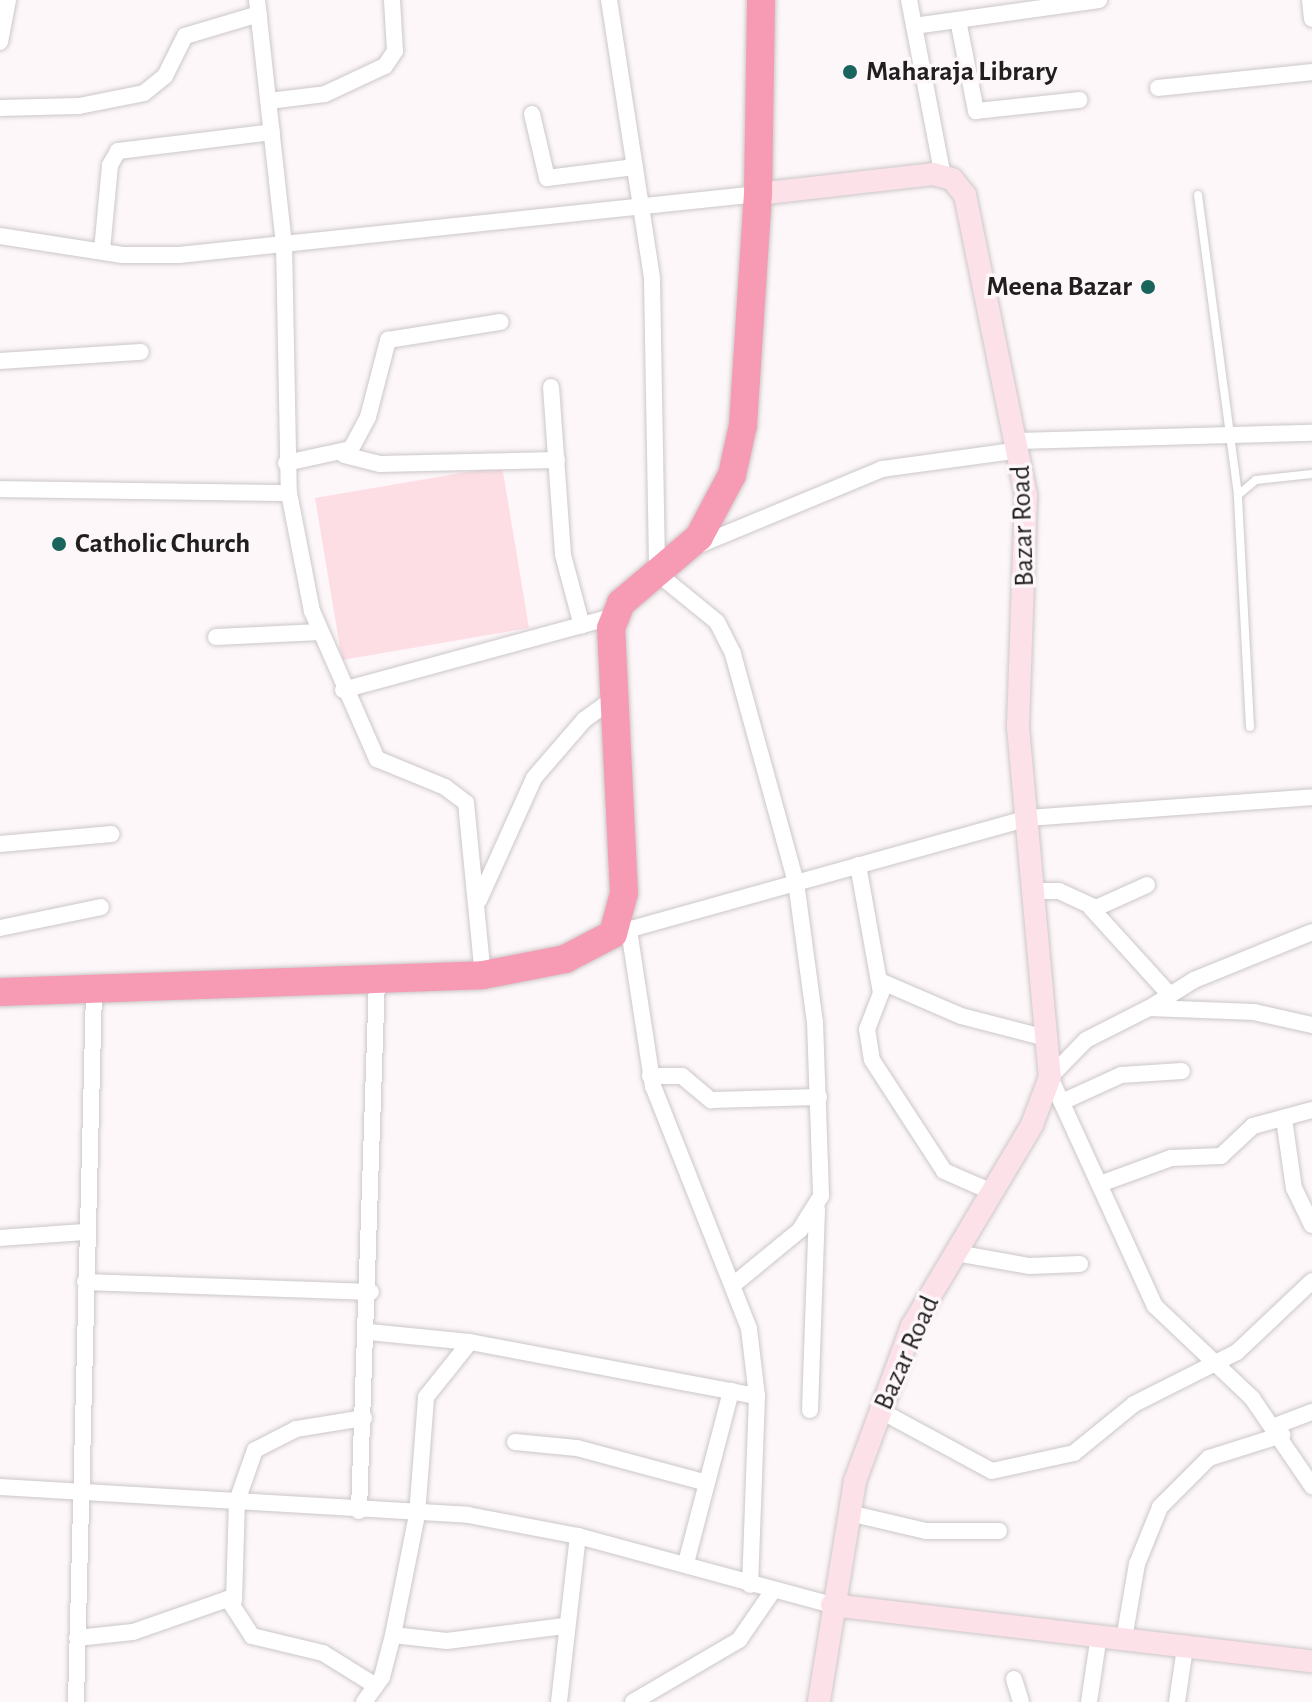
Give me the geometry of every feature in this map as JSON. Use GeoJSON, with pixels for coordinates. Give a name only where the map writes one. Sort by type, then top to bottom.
{"type":"FeatureCollection","features":[{"type":"Feature","properties":{"kind":"highway"},"geometry":{"type":"LineString","coordinates":[[0,992],[483,975],[565,959],[621,932],[624,893],[614,698],[616,616],[657,573],[684,551],[715,515],[743,425],[758,194],[761,0]]}},
{"type":"Feature","properties":{"kind":"street"},"geometry":{"type":"LineString","coordinates":[[0,42],[8,0]]}},
{"type":"Feature","properties":{"kind":"street"},"geometry":{"type":"LineString","coordinates":[[269,101],[325,94],[385,66],[395,51],[392,0]]}},
{"type":"Feature","properties":{"kind":"street"},"geometry":{"type":"LineString","coordinates":[[609,0],[652,279],[657,573],[726,636],[796,882],[819,1097],[810,1410]]}},
{"type":"Feature","properties":{"kind":"street"},"geometry":{"type":"LineString","coordinates":[[0,236],[102,250],[179,255],[943,177],[909,0]]}},
{"type":"Feature","properties":{"kind":"street"},"geometry":{"type":"LineString","coordinates":[[914,26],[1099,0]]}},
{"type":"Feature","properties":{"kind":"street"},"geometry":{"type":"LineString","coordinates":[[1310,0],[1312,19]]}},
{"type":"Feature","properties":{"kind":"street"},"geometry":{"type":"LineString","coordinates":[[0,108],[79,106],[144,93],[165,76],[185,36],[258,7],[284,243],[286,463],[289,493],[320,632],[343,690],[377,759],[445,787],[466,803],[483,975]]}},
{"type":"Feature","properties":{"kind":"street"},"geometry":{"type":"LineString","coordinates":[[958,20],[976,111],[1079,100]]}},
{"type":"Feature","properties":{"kind":"street"},"geometry":{"type":"LineString","coordinates":[[1158,88],[1312,72]]}},
{"type":"Feature","properties":{"kind":"street"},"geometry":{"type":"LineString","coordinates":[[532,114],[547,178],[634,167]]}},
{"type":"Feature","properties":{"kind":"street"},"geometry":{"type":"LineString","coordinates":[[102,250],[110,165],[118,151],[272,132]]}},
{"type":"Feature","properties":{"kind":"street","name":"Bazar Road"},"geometry":{"type":"LineString","coordinates":[[943,177],[965,195],[1019,446],[1029,578],[1018,727],[1029,818],[1042,1037],[1050,1077],[1155,1306],[1279,1431],[1309,1476]]}},
{"type":"Feature","properties":{"kind":"street"},"geometry":{"type":"LineString","coordinates":[[344,455],[368,417],[388,340],[501,322]]}},
{"type":"Feature","properties":{"kind":"street"},"geometry":{"type":"LineString","coordinates":[[0,361],[141,352]]}},
{"type":"Feature","properties":{"kind":"street"},"geometry":{"type":"LineString","coordinates":[[551,387],[563,555],[582,626]]}},
{"type":"Feature","properties":{"kind":"street"},"geometry":{"type":"LineString","coordinates":[[684,551],[882,469],[1019,446],[1312,433]]}},
{"type":"Feature","properties":{"kind":"street"},"geometry":{"type":"LineString","coordinates":[[286,463],[344,455],[380,464],[557,460]]}},
{"type":"Feature","properties":{"kind":"street"},"geometry":{"type":"LineString","coordinates":[[0,489],[289,493]]}},
{"type":"Feature","properties":{"kind":"street"},"geometry":{"type":"LineString","coordinates":[[343,690],[616,616]]}},
{"type":"Feature","properties":{"kind":"street"},"geometry":{"type":"LineString","coordinates":[[216,637],[320,632]]}},
{"type":"Feature","properties":{"kind":"street"},"geometry":{"type":"LineString","coordinates":[[477,905],[523,794],[574,731],[614,698]]}},
{"type":"Feature","properties":{"kind":"street"},"geometry":{"type":"LineString","coordinates":[[750,1585],[757,1396],[749,1329],[650,1076],[621,932],[1029,818],[1312,797]]}},
{"type":"Feature","properties":{"kind":"street"},"geometry":{"type":"LineString","coordinates":[[0,844],[112,834]]}},
{"type":"Feature","properties":{"kind":"street"},"geometry":{"type":"LineString","coordinates":[[858,865],[880,981],[867,1029],[882,1081],[944,1171],[992,1192]]}},
{"type":"Feature","properties":{"kind":"street"},"geometry":{"type":"LineString","coordinates":[[1091,908],[1147,885]]}},
{"type":"Feature","properties":{"kind":"street"},"geometry":{"type":"LineString","coordinates":[[1031,891],[1059,891],[1091,908],[1170,995]]}},
{"type":"Feature","properties":{"kind":"street"},"geometry":{"type":"LineString","coordinates":[[0,928],[101,907]]}},
{"type":"Feature","properties":{"kind":"street"},"geometry":{"type":"LineString","coordinates":[[1050,1077],[1086,1040],[1170,995],[1312,932]]}},
{"type":"Feature","properties":{"kind":"street"},"geometry":{"type":"LineString","coordinates":[[359,1511],[371,1292],[377,979]]}},
{"type":"Feature","properties":{"kind":"street"},"geometry":{"type":"LineString","coordinates":[[880,981],[961,1016],[1042,1037]]}},
{"type":"Feature","properties":{"kind":"street"},"geometry":{"type":"LineString","coordinates":[[76,1702],[84,1489],[84,1232],[94,989]]}},
{"type":"Feature","properties":{"kind":"street"},"geometry":{"type":"LineString","coordinates":[[1149,1008],[1254,1012],[1312,1025]]}},
{"type":"Feature","properties":{"kind":"street"},"geometry":{"type":"LineString","coordinates":[[1062,1102],[1121,1075],[1182,1071]]}},
{"type":"Feature","properties":{"kind":"street"},"geometry":{"type":"LineString","coordinates":[[650,1076],[682,1076],[711,1100],[819,1097]]}},
{"type":"Feature","properties":{"kind":"street","name":"Bazar Road"},"geometry":{"type":"LineString","coordinates":[[819,1702],[849,1513],[912,1326],[992,1192],[1050,1077]]}},
{"type":"Feature","properties":{"kind":"street"},"geometry":{"type":"LineString","coordinates":[[1100,1184],[1171,1158],[1221,1156],[1253,1126],[1312,1110]]}},
{"type":"Feature","properties":{"kind":"street"},"geometry":{"type":"LineString","coordinates":[[1284,1119],[1294,1188],[1312,1225]]}},
{"type":"Feature","properties":{"kind":"street"},"geometry":{"type":"LineString","coordinates":[[733,1285],[817,1209]]}},
{"type":"Feature","properties":{"kind":"street"},"geometry":{"type":"LineString","coordinates":[[0,1238],[84,1232]]}},
{"type":"Feature","properties":{"kind":"street"},"geometry":{"type":"LineString","coordinates":[[956,1253],[1030,1266],[1080,1264]]}},
{"type":"Feature","properties":{"kind":"street"},"geometry":{"type":"LineString","coordinates":[[881,1411],[1001,1471],[1088,1447],[1125,1410],[1246,1346],[1312,1281]]}},
{"type":"Feature","properties":{"kind":"street"},"geometry":{"type":"LineString","coordinates":[[85,1282],[371,1292]]}},
{"type":"Feature","properties":{"kind":"street"},"geometry":{"type":"LineString","coordinates":[[369,1332],[470,1342],[757,1396]]}},
{"type":"Feature","properties":{"kind":"street"},"geometry":{"type":"LineString","coordinates":[[364,1702],[376,1686],[393,1635],[417,1515],[429,1389],[470,1342]]}},
{"type":"Feature","properties":{"kind":"street"},"geometry":{"type":"LineString","coordinates":[[686,1563],[704,1482],[731,1391]]}},
{"type":"Feature","properties":{"kind":"street"},"geometry":{"type":"LineString","coordinates":[[1124,1639],[1141,1552],[1160,1507],[1209,1458],[1279,1431],[1312,1412]]}},
{"type":"Feature","properties":{"kind":"street"},"geometry":{"type":"LineString","coordinates":[[364,1418],[264,1442],[250,1458],[237,1501],[234,1601],[252,1636],[323,1653],[376,1686]]}},
{"type":"Feature","properties":{"kind":"street"},"geometry":{"type":"LineString","coordinates":[[515,1442],[577,1448],[704,1482]]}},
{"type":"Feature","properties":{"kind":"street"},"geometry":{"type":"LineString","coordinates":[[0,1487],[84,1489],[417,1515],[468,1515],[578,1536],[686,1563],[772,1592],[832,1605],[1312,1661]]}},
{"type":"Feature","properties":{"kind":"street"},"geometry":{"type":"LineString","coordinates":[[849,1513],[917,1530],[999,1531]]}},
{"type":"Feature","properties":{"kind":"street"},"geometry":{"type":"LineString","coordinates":[[559,1702],[564,1626],[578,1536]]}},
{"type":"Feature","properties":{"kind":"street"},"geometry":{"type":"LineString","coordinates":[[633,1702],[739,1640],[772,1592]]}},
{"type":"Feature","properties":{"kind":"street"},"geometry":{"type":"LineString","coordinates":[[77,1638],[133,1632],[234,1601]]}},
{"type":"Feature","properties":{"kind":"street"},"geometry":{"type":"LineString","coordinates":[[393,1635],[447,1641],[564,1626]]}},
{"type":"Feature","properties":{"kind":"street"},"geometry":{"type":"LineString","coordinates":[[1089,1702],[1099,1635]]}},
{"type":"Feature","properties":{"kind":"street"},"geometry":{"type":"LineString","coordinates":[[1177,1702],[1185,1648]]}},
{"type":"Feature","properties":{"kind":"street"},"geometry":{"type":"LineString","coordinates":[[1014,1679],[1021,1702]]}},
{"type":"Feature","properties":{"kind":"lane"},"geometry":{"type":"LineString","coordinates":[[1198,195],[1227,435],[1238,495],[1250,727]]}},
{"type":"Feature","properties":{"kind":"lane"},"geometry":{"type":"LineString","coordinates":[[1238,495],[1256,480],[1312,474]]}},
{"type":"Feature","properties":{"kind":"shaded area"},"geometry":{"type":"Polygon","coordinates":[[[502,466],[529,628],[342,660],[315,498],[502,466]]]}},
{"type":"Feature","properties":{"kind":"place","name":"Maharaja Library"},"geometry":{"type":"Point","coordinates":[850,72]}},
{"type":"Feature","properties":{"kind":"place","name":"Meena Bazar"},"geometry":{"type":"Point","coordinates":[1148,287]}},
{"type":"Feature","properties":{"kind":"place","name":"Catholic Church"},"geometry":{"type":"Point","coordinates":[59,544]}}]}
